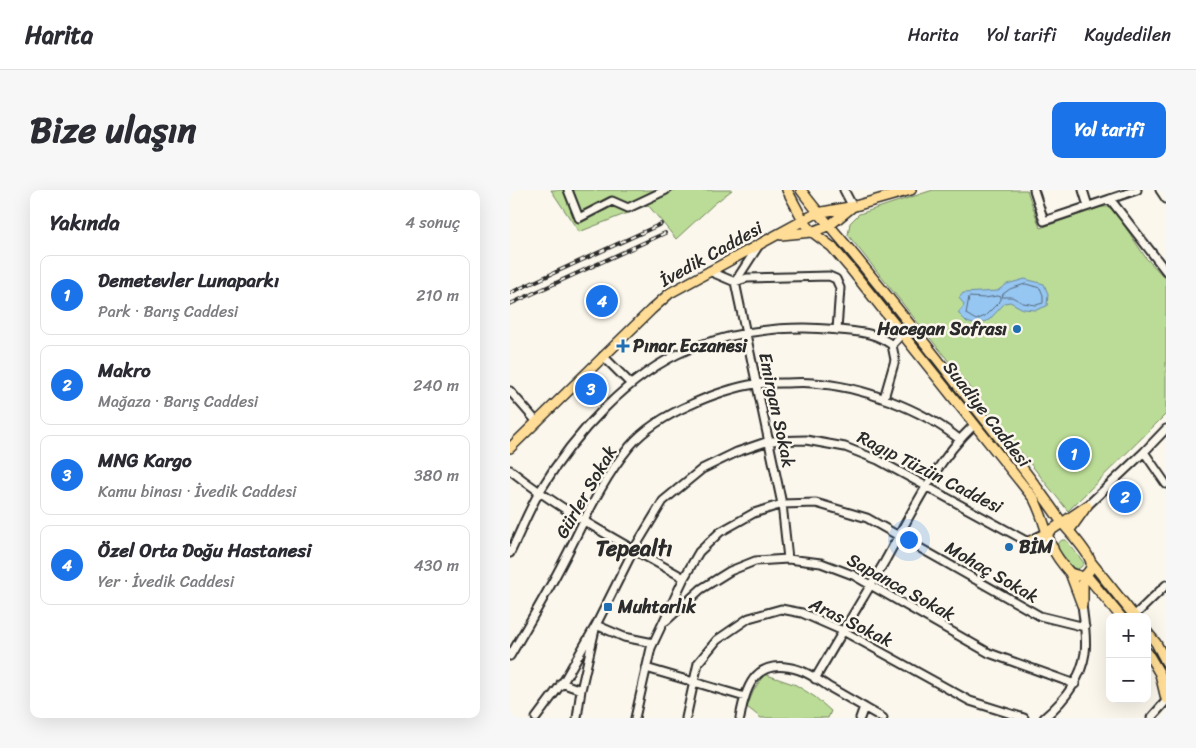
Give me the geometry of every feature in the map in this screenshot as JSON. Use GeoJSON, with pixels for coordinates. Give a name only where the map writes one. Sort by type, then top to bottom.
{"type":"FeatureCollection","features":[{"type":"Feature","properties":{"kind":"main road"},"geometry":{"type":"LineString","coordinates":[[787,190],[812,232]]}},
{"type":"Feature","properties":{"kind":"main road"},"geometry":{"type":"LineString","coordinates":[[801,190],[817,213],[830,225]]}},
{"type":"Feature","properties":{"kind":"main road","name":"İvedik Caddesi"},"geometry":{"type":"LineString","coordinates":[[510,448],[670,293],[778,236],[817,213],[853,207],[911,190]]}},
{"type":"Feature","properties":{"kind":"main road","name":"İvedik Caddesi"},"geometry":{"type":"LineString","coordinates":[[778,236],[812,232],[830,225],[853,207]]}},
{"type":"Feature","properties":{"kind":"main road","name":"Suadiye Caddesi"},"geometry":{"type":"LineString","coordinates":[[830,225],[976,408],[1091,562],[1133,613]]}},
{"type":"Feature","properties":{"kind":"main road","name":"Suadiye Caddesi"},"geometry":{"type":"LineString","coordinates":[[812,232],[832,247],[1034,499],[1043,515],[1053,548],[1070,573]]}},
{"type":"Feature","properties":{"kind":"main road"},"geometry":{"type":"LineString","coordinates":[[1028,542],[1047,533],[1087,506]]}},
{"type":"Feature","properties":{"kind":"main road"},"geometry":{"type":"LineString","coordinates":[[1069,532],[1087,506]]}},
{"type":"Feature","properties":{"kind":"main road","name":"Ragıp Tüzün Caddesi"},"geometry":{"type":"LineString","coordinates":[[1028,542],[1038,547],[1053,548]]}},
{"type":"Feature","properties":{"kind":"main road"},"geometry":{"type":"LineString","coordinates":[[1082,605],[1084,576],[1091,566],[1091,562]]}},
{"type":"Feature","properties":{"kind":"main road"},"geometry":{"type":"LineString","coordinates":[[1070,573],[1084,576],[1117,613]]}},
{"type":"Feature","properties":{"kind":"main road"},"geometry":{"type":"LineString","coordinates":[[1070,573],[1082,605]]}},
{"type":"Feature","properties":{"kind":"main road"},"geometry":{"type":"LineString","coordinates":[[1151,637],[1166,662]]}},
{"type":"Feature","properties":{"kind":"main road"},"geometry":{"type":"LineString","coordinates":[[1151,658],[1160,674],[1166,700]]}},
{"type":"Feature","properties":{"kind":"street"},"geometry":{"type":"LineString","coordinates":[[568,190],[579,218],[612,201],[628,208],[666,190]]}},
{"type":"Feature","properties":{"kind":"street"},"geometry":{"type":"LineString","coordinates":[[844,190],[853,207]]}},
{"type":"Feature","properties":{"kind":"street"},"geometry":{"type":"LineString","coordinates":[[1034,190],[1044,221],[1137,190]]}},
{"type":"Feature","properties":{"kind":"street"},"geometry":{"type":"LineString","coordinates":[[1083,190],[1088,206]]}},
{"type":"Feature","properties":{"kind":"street"},"geometry":{"type":"LineString","coordinates":[[1160,190],[1166,199]]}},
{"type":"Feature","properties":{"kind":"street"},"geometry":{"type":"LineString","coordinates":[[1110,199],[1165,269]]}},
{"type":"Feature","properties":{"kind":"street"},"geometry":{"type":"LineString","coordinates":[[735,282],[759,245]]}},
{"type":"Feature","properties":{"kind":"street"},"geometry":{"type":"LineString","coordinates":[[709,271],[735,282],[747,278],[765,277],[829,276],[836,279],[840,288],[837,330]]}},
{"type":"Feature","properties":{"kind":"street","name":"Emirgan Sokak"},"geometry":{"type":"LineString","coordinates":[[735,282],[782,504],[788,559]]}},
{"type":"Feature","properties":{"kind":"street"},"geometry":{"type":"LineString","coordinates":[[510,553],[539,493],[561,458],[589,425],[631,384],[688,350],[707,343],[778,328],[811,328],[864,332],[882,338],[892,345],[895,360],[884,398]]}},
{"type":"Feature","properties":{"kind":"street"},"geometry":{"type":"LineString","coordinates":[[892,345],[903,334]]}},
{"type":"Feature","properties":{"kind":"street"},"geometry":{"type":"LineString","coordinates":[[603,356],[631,384]]}},
{"type":"Feature","properties":{"kind":"street","name":"Gürler Sokak"},"geometry":{"type":"LineString","coordinates":[[510,656],[549,591],[595,499],[630,446],[653,425],[679,409],[705,398],[756,384],[814,383],[859,391],[884,398],[919,413],[946,428],[959,439]]}},
{"type":"Feature","properties":{"kind":"street"},"geometry":{"type":"LineString","coordinates":[[510,391],[537,422]]}},
{"type":"Feature","properties":{"kind":"street"},"geometry":{"type":"LineString","coordinates":[[816,679],[927,485],[959,439],[974,425]]}},
{"type":"Feature","properties":{"kind":"street"},"geometry":{"type":"LineString","coordinates":[[1087,506],[1166,429]]}},
{"type":"Feature","properties":{"kind":"street","name":"Ragıp Tüzün Caddesi"},"geometry":{"type":"LineString","coordinates":[[536,718],[561,684],[596,625],[634,549],[663,501],[702,469],[737,452],[769,441],[806,440],[845,447],[878,460],[927,485],[1028,542]]}},
{"type":"Feature","properties":{"kind":"street"},"geometry":{"type":"LineString","coordinates":[[1144,452],[1166,484]]}},
{"type":"Feature","properties":{"kind":"street"},"geometry":{"type":"LineString","coordinates":[[510,470],[539,493],[584,522],[684,578]]}},
{"type":"Feature","properties":{"kind":"street","name":"Mohaç Sokak"},"geometry":{"type":"LineString","coordinates":[[635,718],[653,643],[684,578],[699,552],[720,532],[754,512],[782,504],[816,503],[867,518],[1040,616],[1085,627]]}},
{"type":"Feature","properties":{"kind":"street","name":"Sapanca Sokak"},"geometry":{"type":"LineString","coordinates":[[663,623],[701,589],[730,570],[755,561],[788,559],[821,563],[853,575],[989,653],[1075,684]]}},
{"type":"Feature","properties":{"kind":"street"},"geometry":{"type":"LineString","coordinates":[[1138,613],[1166,585]]}},
{"type":"Feature","properties":{"kind":"street"},"geometry":{"type":"LineString","coordinates":[[1044,718],[1057,707],[1075,684],[1085,653],[1085,627],[1082,605]]}},
{"type":"Feature","properties":{"kind":"street","name":"Aras Sokak"},"geometry":{"type":"LineString","coordinates":[[686,718],[698,663],[717,640],[749,618],[782,609],[802,613],[843,631],[970,701],[1024,718]]}},
{"type":"Feature","properties":{"kind":"street"},"geometry":{"type":"LineString","coordinates":[[577,718],[581,690],[596,625],[624,637],[653,643]]}},
{"type":"Feature","properties":{"kind":"street"},"geometry":{"type":"LineString","coordinates":[[740,718],[745,697],[752,681],[763,669],[778,665],[800,670],[883,718]]}},
{"type":"Feature","properties":{"kind":"street"},"geometry":{"type":"LineString","coordinates":[[646,668],[745,697]]}},
{"type":"Feature","properties":{"kind":"street"},"geometry":{"type":"LineString","coordinates":[[561,684],[581,690]]}},
{"type":"Feature","properties":{"kind":"street"},"geometry":{"type":"LineString","coordinates":[[1151,718],[1166,700]]}},
{"type":"Feature","properties":{"kind":"street"},"geometry":{"type":"LineString","coordinates":[[860,718],[864,707]]}},
{"type":"Feature","properties":{"kind":"green space"},"geometry":{"type":"Polygon","coordinates":[[[551,190],[732,190],[676,239],[648,205],[579,232],[551,190]]]}},
{"type":"Feature","properties":{"kind":"green space"},"geometry":{"type":"Polygon","coordinates":[[[933,190],[1027,190],[1040,228],[1101,207],[1108,207],[1114,210],[1146,258],[1166,279],[1166,414],[1068,511],[848,235],[850,223],[859,214],[933,190]]]}},
{"type":"Feature","properties":{"kind":"green space"},"geometry":{"type":"Polygon","coordinates":[[[1062,540],[1066,540],[1084,563],[1077,569],[1071,566],[1059,551],[1056,545],[1062,540]]]}},
{"type":"Feature","properties":{"kind":"green space"},"geometry":{"type":"Polygon","coordinates":[[[764,674],[796,685],[815,697],[831,711],[828,718],[761,718],[747,707],[753,692],[764,674]]]}},
{"type":"Feature","properties":{"kind":"water"},"geometry":{"type":"Polygon","coordinates":[[[1025,279],[1044,284],[1048,294],[1047,306],[1036,310],[1023,309],[1010,302],[1005,303],[989,320],[976,325],[967,322],[958,313],[964,304],[959,298],[963,293],[997,291],[1007,284],[1025,279]]]}},
{"type":"Feature","properties":{"kind":"railway"},"geometry":{"type":"LineString","coordinates":[[510,293],[661,224]]}},
{"type":"Feature","properties":{"kind":"railway"},"geometry":{"type":"LineString","coordinates":[[510,304],[665,233]]}},
{"type":"Feature","properties":{"kind":"place","name":"Özel Orta Doğu Hastanesi"},"geometry":{"type":"Point","coordinates":[602,301]}},
{"type":"Feature","properties":{"kind":"place","name":"Hacegan Sofrası"},"geometry":{"type":"Point","coordinates":[1017,329]}},
{"type":"Feature","properties":{"kind":"place","name":"Pınar Eczanesi"},"geometry":{"type":"Point","coordinates":[623,346]}},
{"type":"Feature","properties":{"kind":"place","name":"MNG Kargo"},"geometry":{"type":"Point","coordinates":[591,389]}},
{"type":"Feature","properties":{"kind":"place","name":"Demetevler Lunaparkı"},"geometry":{"type":"Point","coordinates":[1074,454]}},
{"type":"Feature","properties":{"kind":"place","name":"Makro"},"geometry":{"type":"Point","coordinates":[1125,497]}},
{"type":"Feature","properties":{"kind":"place","name":"BİM"},"geometry":{"type":"Point","coordinates":[1009,547]}},
{"type":"Feature","properties":{"kind":"place","name":"Muhtarlık"},"geometry":{"type":"Point","coordinates":[608,607]}},
{"type":"Feature","properties":{"kind":"district","name":"Tepealtı"},"geometry":{"type":"Point","coordinates":[634,548]}}]}
